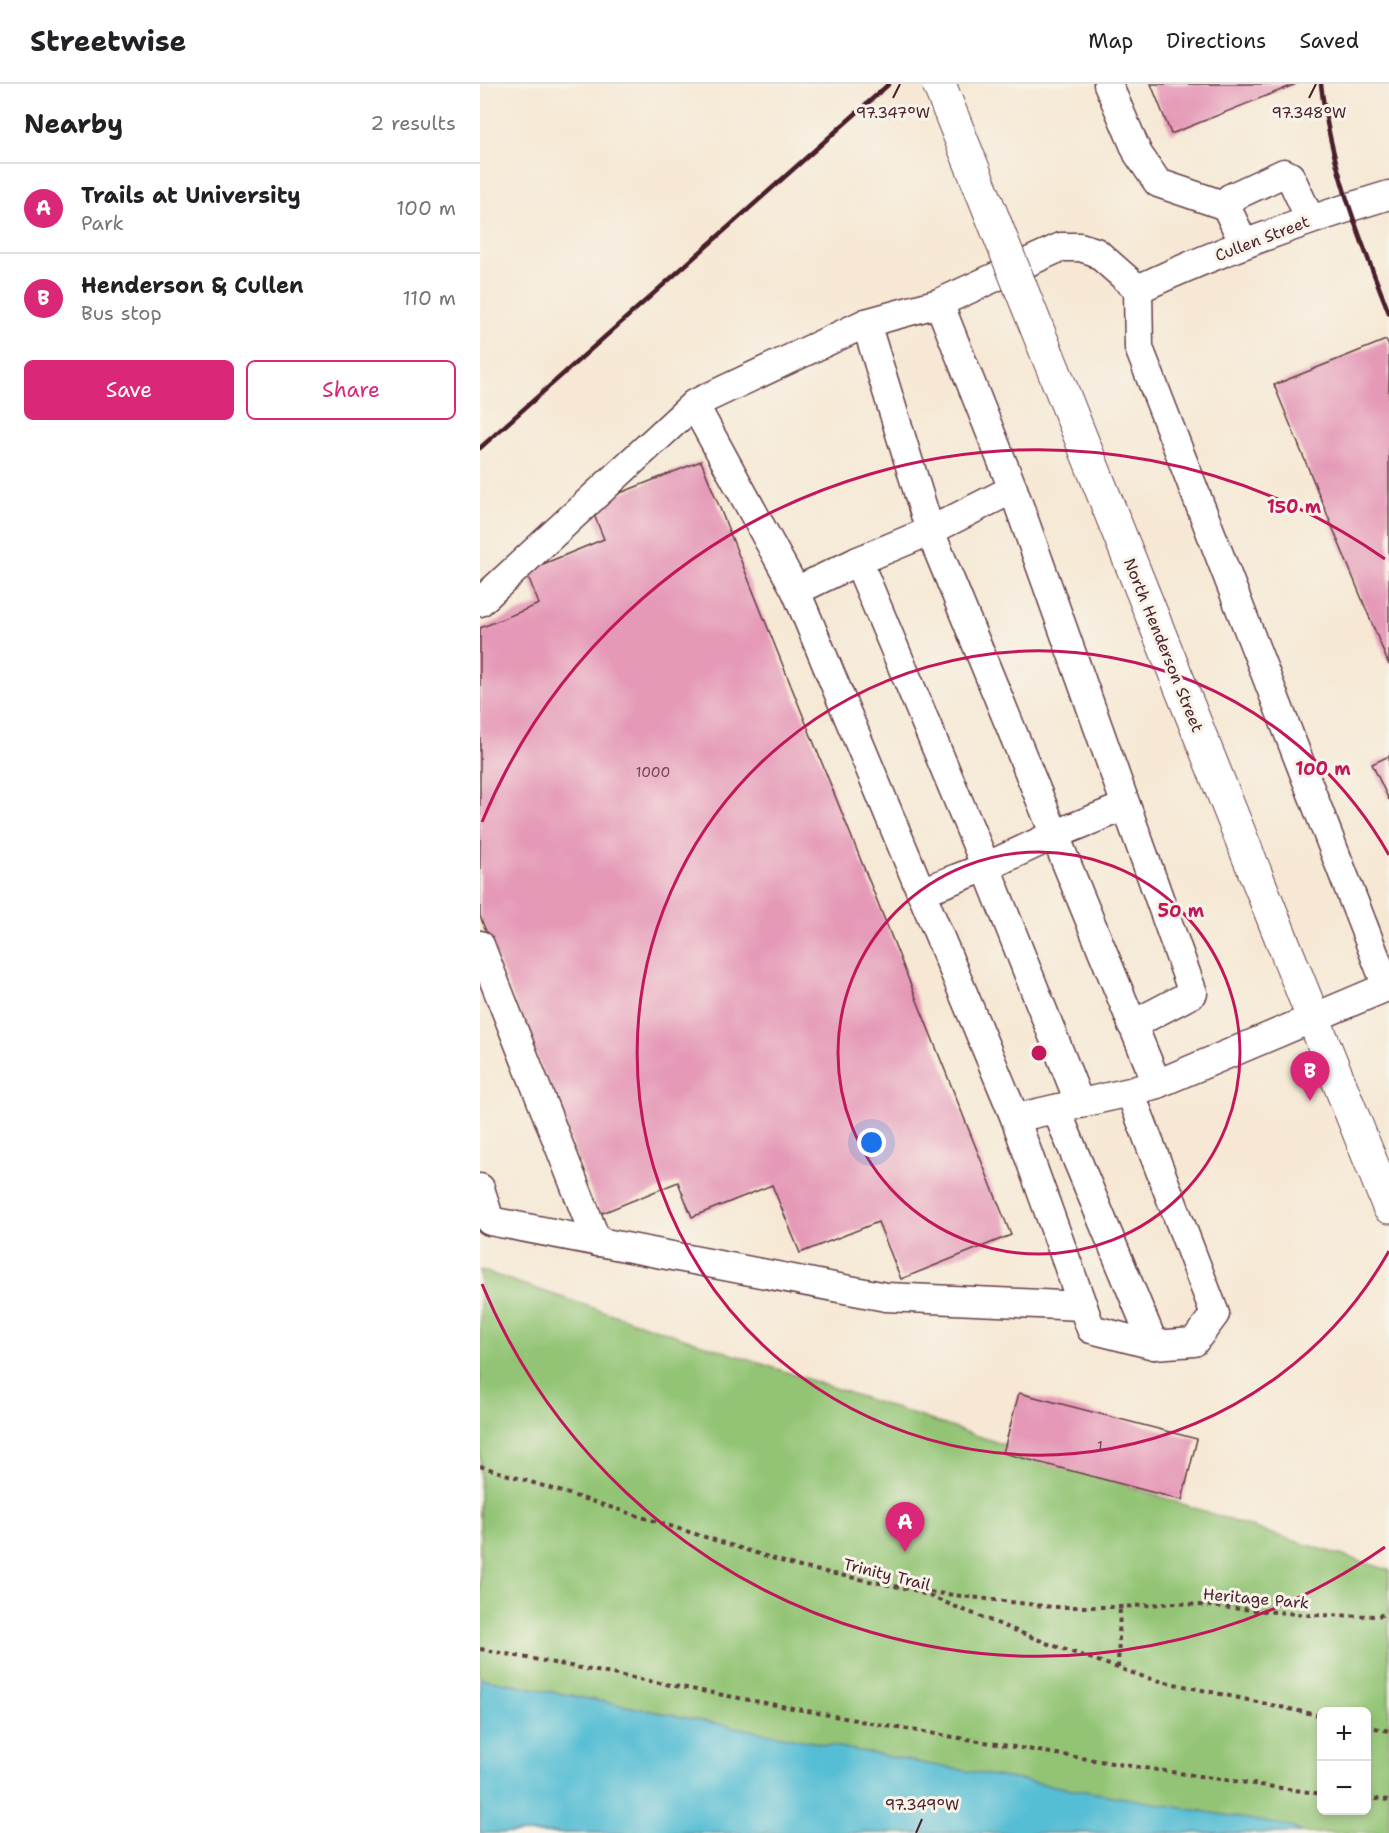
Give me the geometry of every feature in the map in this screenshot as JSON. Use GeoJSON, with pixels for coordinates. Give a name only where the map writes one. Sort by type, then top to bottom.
{"type":"FeatureCollection","features":[{"type":"Feature","properties":{"kind":"main road","name":"North Henderson Street"},"geometry":{"type":"LineString","coordinates":[[939,84],[1389,1207]]}},
{"type":"Feature","properties":{"kind":"street"},"geometry":{"type":"LineString","coordinates":[[1108,84],[1138,154],[1158,183],[1227,206]]}},
{"type":"Feature","properties":{"kind":"street"},"geometry":{"type":"LineString","coordinates":[[1244,244],[1227,206],[1230,198],[1284,173],[1290,176],[1310,219]]}},
{"type":"Feature","properties":{"kind":"street","name":"Cullen Street"},"geometry":{"type":"LineString","coordinates":[[1138,289],[1193,264],[1310,219],[1389,195]]}},
{"type":"Feature","properties":{"kind":"street"},"geometry":{"type":"LineString","coordinates":[[480,602],[694,404],[866,323],[939,303],[1061,247],[1080,247],[1096,252],[1138,289],[1139,348],[1388,987],[1143,1088],[1015,1118]]}},
{"type":"Feature","properties":{"kind":"street"},"geometry":{"type":"LineString","coordinates":[[939,303],[1013,489],[1193,993],[1131,1025]]}},
{"type":"Feature","properties":{"kind":"street"},"geometry":{"type":"LineString","coordinates":[[694,404],[796,591],[1015,1118],[1091,1329],[1154,1345],[1194,1342],[1215,1314],[1143,1088],[1131,1025],[930,531],[866,323]]}},
{"type":"Feature","properties":{"kind":"street"},"geometry":{"type":"LineString","coordinates":[[796,591],[858,561],[930,531],[1013,489]]}},
{"type":"Feature","properties":{"kind":"street"},"geometry":{"type":"LineString","coordinates":[[858,561],[986,867],[1068,1106],[1154,1345]]}},
{"type":"Feature","properties":{"kind":"street"},"geometry":{"type":"LineString","coordinates":[[921,892],[986,867],[1126,806]]}},
{"type":"Feature","properties":{"kind":"street"},"geometry":{"type":"LineString","coordinates":[[480,945],[488,981],[597,1242]]}},
{"type":"Feature","properties":{"kind":"street"},"geometry":{"type":"LineString","coordinates":[[480,1188],[490,1221],[597,1242],[886,1297],[1083,1306]]}},
{"type":"Feature","properties":{"kind":"path","name":"Trinity Trail"},"geometry":{"type":"LineString","coordinates":[[480,1466],[800,1567],[914,1590],[1049,1644],[1147,1678],[1317,1715]]}},
{"type":"Feature","properties":{"kind":"path","name":"Heritage Park"},"geometry":{"type":"LineString","coordinates":[[914,1590],[1052,1607],[1120,1607],[1176,1603],[1310,1615],[1378,1616],[1389,1613]]}},
{"type":"Feature","properties":{"kind":"path"},"geometry":{"type":"LineString","coordinates":[[1118,1668],[1120,1607]]}},
{"type":"Feature","properties":{"kind":"path"},"geometry":{"type":"LineString","coordinates":[[480,1649],[887,1726],[1124,1765],[1317,1793]]}},
{"type":"Feature","properties":{"kind":"path"},"geometry":{"type":"LineString","coordinates":[[1371,1727],[1389,1731]]}},
{"type":"Feature","properties":{"kind":"path"},"geometry":{"type":"LineString","coordinates":[[1371,1798],[1389,1800]]}},
{"type":"Feature","properties":{"kind":"green space"},"geometry":{"type":"Polygon","coordinates":[[[480,1270],[1272,1534],[1389,1570],[1389,1833],[480,1833],[480,1270]]]}},
{"type":"Feature","properties":{"kind":"water"},"geometry":{"type":"Polygon","coordinates":[[[480,1678],[932,1765],[1288,1826],[1305,1833],[480,1833],[480,1678]]]}},
{"type":"Feature","properties":{"kind":"building"},"geometry":{"type":"Polygon","coordinates":[[[1151,84],[1296,84],[1171,134],[1151,84]]]}},
{"type":"Feature","properties":{"kind":"building"},"geometry":{"type":"Polygon","coordinates":[[[1386,340],[1389,347],[1389,665],[1274,385],[1386,340]]]}},
{"type":"Feature","properties":{"kind":"building"},"geometry":{"type":"Polygon","coordinates":[[[701,461],[1011,1235],[901,1279],[878,1222],[800,1253],[772,1185],[692,1217],[678,1182],[600,1214],[480,916],[480,628],[539,604],[526,571],[604,539],[590,505],[701,461]]]}},
{"type":"Feature","properties":{"kind":"building"},"geometry":{"type":"Polygon","coordinates":[[[1389,756],[1389,800],[1372,764],[1389,756]]]}},
{"type":"Feature","properties":{"kind":"building"},"geometry":{"type":"Polygon","coordinates":[[[1019,1393],[1197,1439],[1182,1500],[1003,1453],[1019,1393]]]}},
{"type":"Feature","properties":{"kind":"railway"},"geometry":{"type":"LineString","coordinates":[[480,448],[889,84]]}},
{"type":"Feature","properties":{"kind":"railway"},"geometry":{"type":"LineString","coordinates":[[1321,84],[1331,143],[1347,201],[1389,313]]}},
{"type":"Feature","properties":{"kind":"place","name":"Henderson & Cullen"},"geometry":{"type":"Point","coordinates":[1310,1101]}},
{"type":"Feature","properties":{"kind":"place","name":"Trails at University"},"geometry":{"type":"Point","coordinates":[905,1552]}}]}
